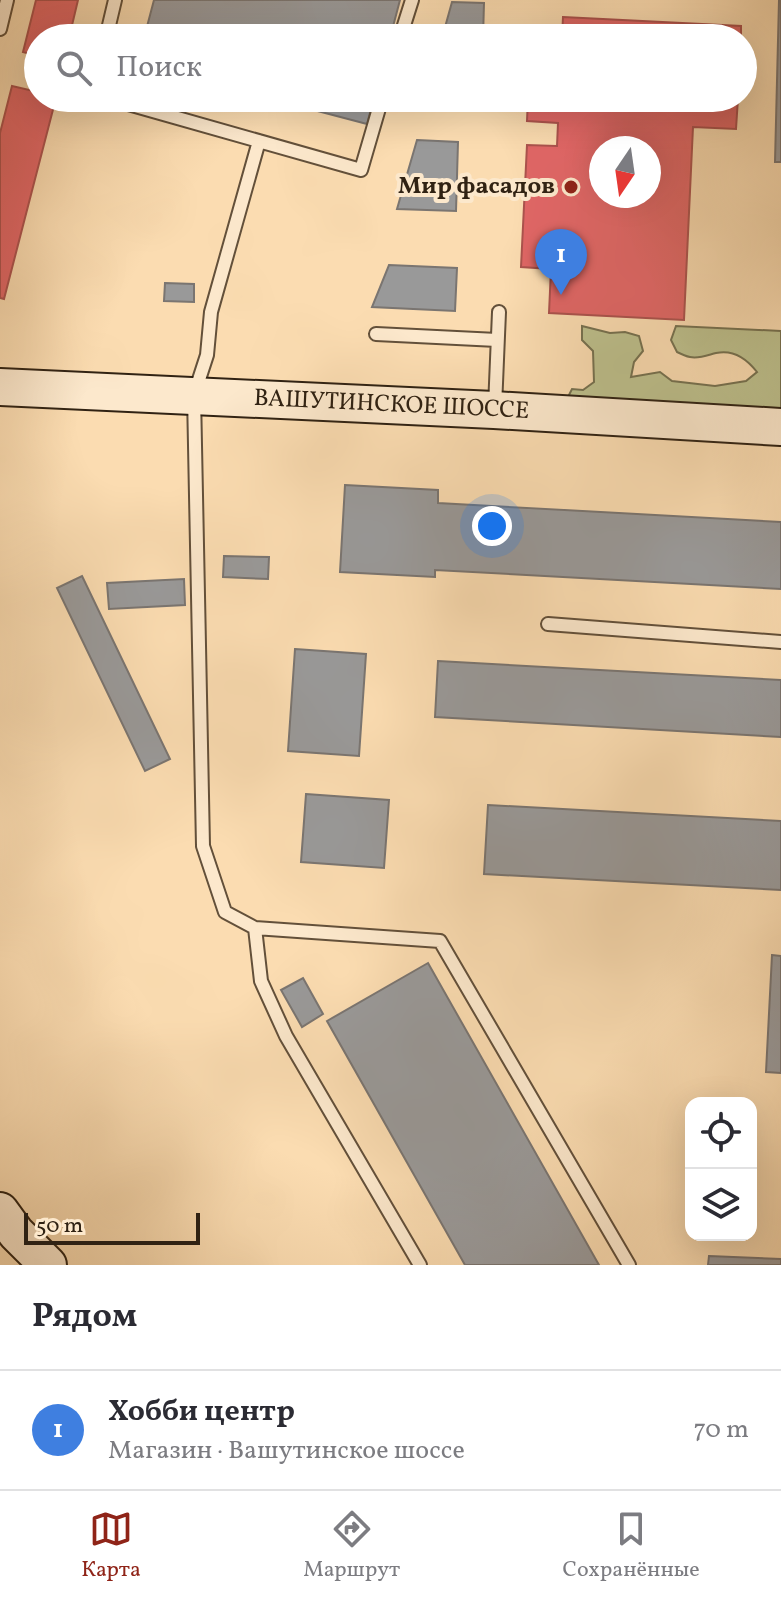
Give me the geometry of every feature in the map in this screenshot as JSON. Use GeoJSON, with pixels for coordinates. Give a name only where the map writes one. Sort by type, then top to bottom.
{"type":"FeatureCollection","features":[{"type":"Feature","properties":{"kind":"street","name":"ВАШУТИНСКОЕ ШОССЕ"},"geometry":{"type":"LineString","coordinates":[[0,387],[781,427]]}},
{"type":"Feature","properties":{"kind":"street"},"geometry":{"type":"LineString","coordinates":[[0,1211],[16,1233],[48,1265]]}},
{"type":"Feature","properties":{"kind":"lane"},"geometry":{"type":"LineString","coordinates":[[0,29],[7,0]]}},
{"type":"Feature","properties":{"kind":"lane"},"geometry":{"type":"LineString","coordinates":[[109,24],[115,0]]}},
{"type":"Feature","properties":{"kind":"lane"},"geometry":{"type":"LineString","coordinates":[[404,24],[412,0]]}},
{"type":"Feature","properties":{"kind":"lane"},"geometry":{"type":"LineString","coordinates":[[156,112],[361,170],[378,112]]}},
{"type":"Feature","properties":{"kind":"lane"},"geometry":{"type":"LineString","coordinates":[[259,141],[211,312],[207,355],[194,395],[203,846],[225,912],[255,928],[440,941],[629,1265]]}},
{"type":"Feature","properties":{"kind":"lane"},"geometry":{"type":"LineString","coordinates":[[494,410],[499,312]]}},
{"type":"Feature","properties":{"kind":"lane"},"geometry":{"type":"LineString","coordinates":[[376,334],[497,340]]}},
{"type":"Feature","properties":{"kind":"lane"},"geometry":{"type":"LineString","coordinates":[[548,624],[781,642]]}},
{"type":"Feature","properties":{"kind":"lane"},"geometry":{"type":"LineString","coordinates":[[255,928],[261,981],[286,1036],[420,1265]]}},
{"type":"Feature","properties":{"kind":"green space"},"geometry":{"type":"Polygon","coordinates":[[[582,326],[639,336],[643,351],[634,362],[631,377],[660,372],[672,381],[715,386],[746,381],[757,372],[734,354],[723,352],[693,357],[677,352],[671,340],[676,326],[781,331],[781,415],[568,397],[572,389],[583,390],[594,382],[593,351],[582,340],[582,326]]]}},
{"type":"Feature","properties":{"kind":"building: Торговля"},"geometry":{"type":"Polygon","coordinates":[[[36,0],[78,0],[72,24],[30,24],[36,0]]]}},
{"type":"Feature","properties":{"kind":"building: Торговля"},"geometry":{"type":"Polygon","coordinates":[[[563,17],[701,24],[563,24],[563,17]]]}},
{"type":"Feature","properties":{"kind":"building: Торговля"},"geometry":{"type":"Polygon","coordinates":[[[12,86],[24,89],[24,112],[52,112],[4,299],[0,298],[0,133],[12,86]]]}},
{"type":"Feature","properties":{"kind":"building: Торговля"},"geometry":{"type":"Polygon","coordinates":[[[527,112],[737,112],[736,129],[693,127],[684,320],[549,313],[551,269],[521,267],[527,145],[557,146],[558,123],[527,121],[527,112]]]}},
{"type":"Feature","properties":{"kind":"building: Промзона"},"geometry":{"type":"Polygon","coordinates":[[[154,0],[400,0],[394,24],[148,24],[154,0]]]}},
{"type":"Feature","properties":{"kind":"building: Промзона"},"geometry":{"type":"Polygon","coordinates":[[[779,0],[781,162],[775,162],[779,0]]]}},
{"type":"Feature","properties":{"kind":"building: Промзона"},"geometry":{"type":"Polygon","coordinates":[[[452,2],[484,3],[483,24],[446,24],[452,2]]]}},
{"type":"Feature","properties":{"kind":"building: Промзона"},"geometry":{"type":"Polygon","coordinates":[[[321,112],[370,112],[367,124],[321,112]]]}},
{"type":"Feature","properties":{"kind":"building: Промзона"},"geometry":{"type":"Polygon","coordinates":[[[417,140],[458,142],[456,211],[397,209],[417,140]]]}},
{"type":"Feature","properties":{"kind":"building: Промзона"},"geometry":{"type":"Polygon","coordinates":[[[389,265],[457,268],[455,311],[372,307],[389,265]]]}},
{"type":"Feature","properties":{"kind":"building: Промзона"},"geometry":{"type":"Polygon","coordinates":[[[165,283],[194,284],[194,302],[164,301],[165,283]]]}},
{"type":"Feature","properties":{"kind":"building: Промзона"},"geometry":{"type":"Polygon","coordinates":[[[345,485],[438,490],[438,503],[781,522],[781,589],[435,570],[435,577],[340,572],[345,485]]]}},
{"type":"Feature","properties":{"kind":"building: Промзона"},"geometry":{"type":"Polygon","coordinates":[[[224,556],[269,557],[268,579],[223,577],[224,556]]]}},
{"type":"Feature","properties":{"kind":"building: Промзона"},"geometry":{"type":"Polygon","coordinates":[[[82,576],[170,759],[145,771],[57,588],[82,576]]]}},
{"type":"Feature","properties":{"kind":"building: Промзона"},"geometry":{"type":"Polygon","coordinates":[[[184,579],[185,605],[109,609],[107,583],[184,579]]]}},
{"type":"Feature","properties":{"kind":"building: Промзона"},"geometry":{"type":"Polygon","coordinates":[[[295,649],[366,654],[359,756],[288,751],[295,649]]]}},
{"type":"Feature","properties":{"kind":"building: Промзона"},"geometry":{"type":"Polygon","coordinates":[[[438,661],[781,680],[781,737],[435,717],[438,661]]]}},
{"type":"Feature","properties":{"kind":"building: Промзона"},"geometry":{"type":"Polygon","coordinates":[[[306,794],[389,800],[384,868],[301,862],[306,794]]]}},
{"type":"Feature","properties":{"kind":"building: Промзона"},"geometry":{"type":"Polygon","coordinates":[[[488,805],[781,821],[781,890],[484,874],[488,805]]]}},
{"type":"Feature","properties":{"kind":"building: Промзона"},"geometry":{"type":"Polygon","coordinates":[[[772,955],[781,956],[781,1073],[766,1072],[772,955]]]}},
{"type":"Feature","properties":{"kind":"building: Промзона"},"geometry":{"type":"Polygon","coordinates":[[[428,963],[599,1265],[465,1265],[327,1021],[428,963]]]}},
{"type":"Feature","properties":{"kind":"building: Промзона"},"geometry":{"type":"Polygon","coordinates":[[[303,978],[323,1014],[302,1027],[281,990],[303,978]]]}},
{"type":"Feature","properties":{"kind":"building: Промзона"},"geometry":{"type":"Polygon","coordinates":[[[709,1256],[781,1259],[781,1265],[708,1265],[709,1256]]]}},
{"type":"Feature","properties":{"kind":"place","name":"Мир фасадов"},"geometry":{"type":"Point","coordinates":[571,187]}},
{"type":"Feature","properties":{"kind":"place","name":"Хобби центр"},"geometry":{"type":"Point","coordinates":[561,295]}}]}
